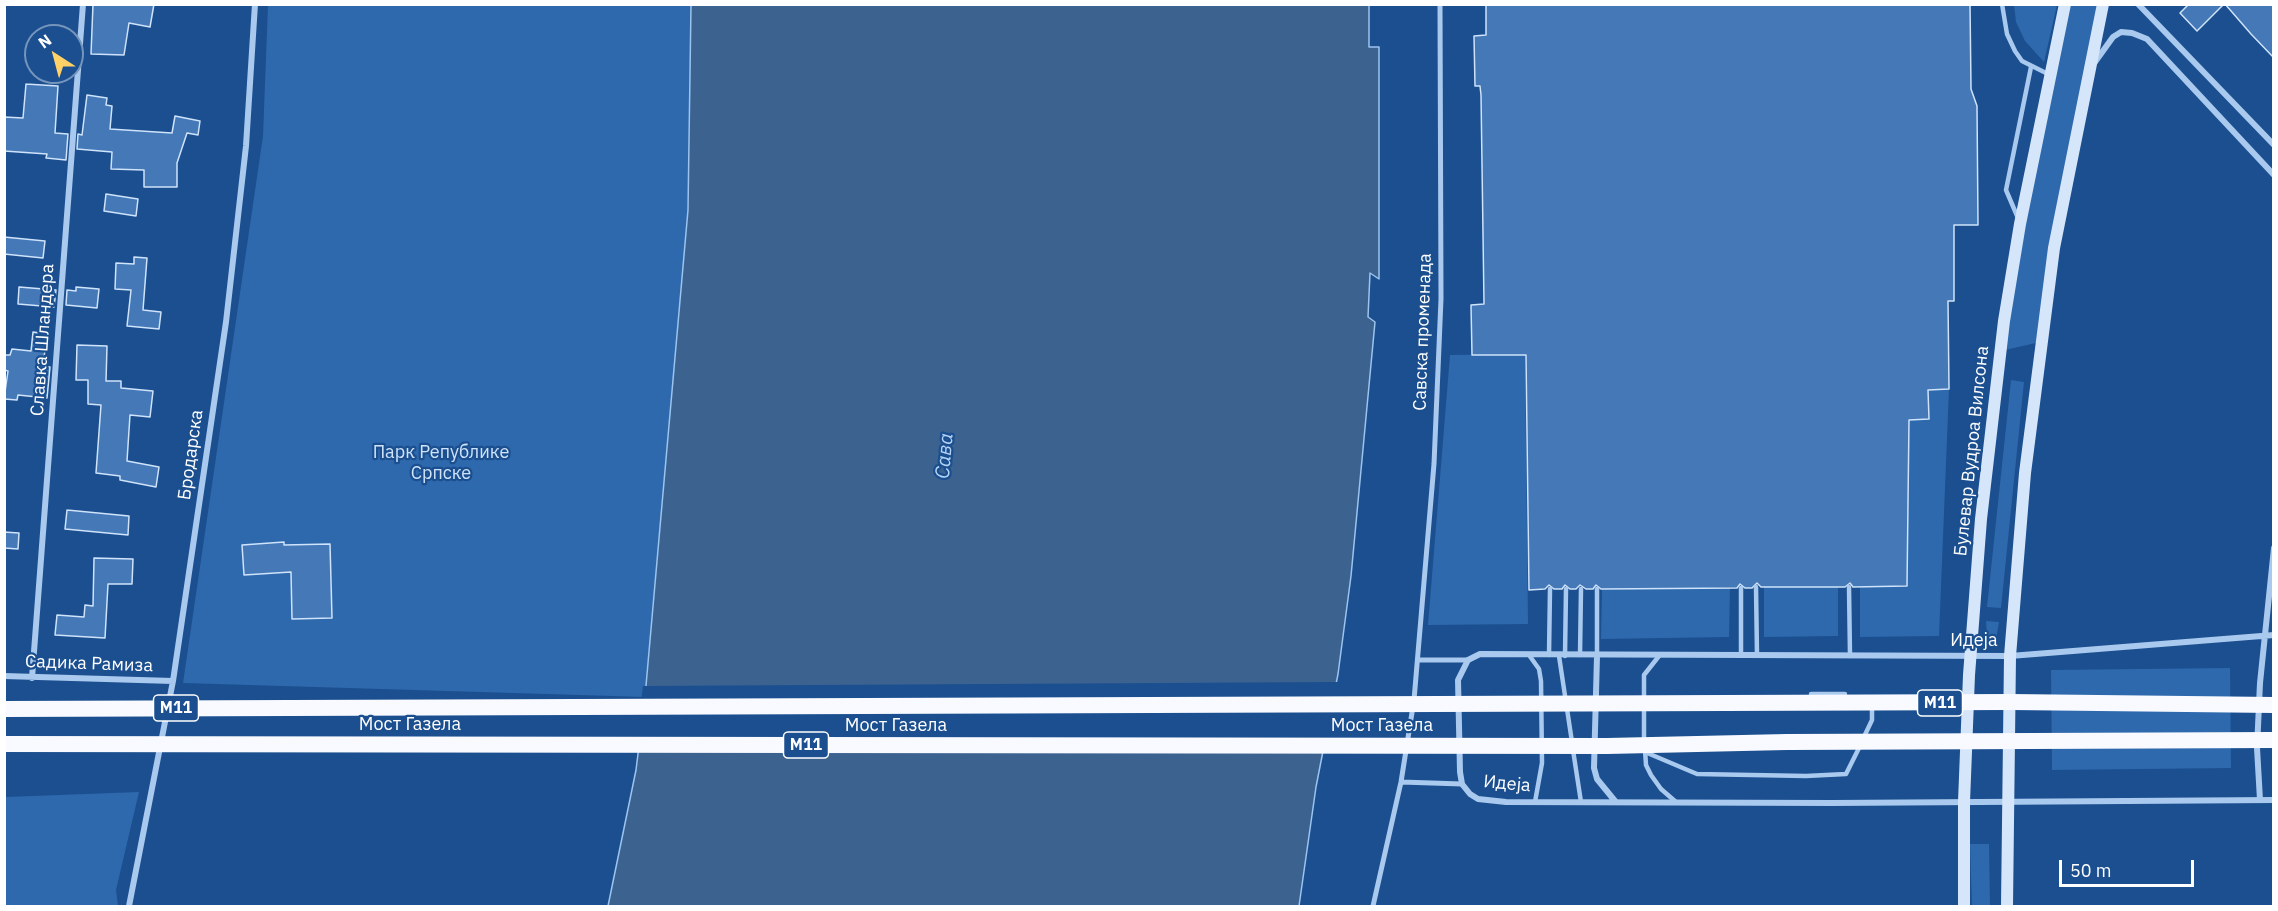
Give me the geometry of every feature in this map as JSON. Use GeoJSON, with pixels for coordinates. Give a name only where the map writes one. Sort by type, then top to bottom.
{"type":"FeatureCollection","features":[{"type":"Feature","properties":{"kind":"highway","name":"Мост Газела"},"geometry":{"type":"LineString","coordinates":[[4,710],[347,706],[1606,706],[1980,702],[2274,705]]}},
{"type":"Feature","properties":{"kind":"highway","name":"Мост Газела"},"geometry":{"type":"LineString","coordinates":[[4,744],[1607,746],[1787,742],[1987,743],[2274,740]]}},
{"type":"Feature","properties":{"kind":"main road","name":"Булевар Вудроа Вилсона"},"geometry":{"type":"LineString","coordinates":[[1964,906],[1964,802],[1968,696],[1983,496],[2004,321],[2020,224],[2066,4]]}},
{"type":"Feature","properties":{"kind":"main road"},"geometry":{"type":"LineString","coordinates":[[2007,906],[2010,656],[2025,473],[2040,342],[2054,248],[2103,4]]}},
{"type":"Feature","properties":{"kind":"street","name":"Славка Шландера"},"geometry":{"type":"LineString","coordinates":[[32,678],[84,4]]}},
{"type":"Feature","properties":{"kind":"street","name":"Бродарска"},"geometry":{"type":"LineString","coordinates":[[129,906],[173,681],[233,264],[247,136],[255,4]]}},
{"type":"Feature","properties":{"kind":"street","name":"Савска променада"},"geometry":{"type":"LineString","coordinates":[[1373,906],[1401,782],[1418,660],[1434,464],[1441,309],[1440,4]]}},
{"type":"Feature","properties":{"kind":"street"},"geometry":{"type":"LineString","coordinates":[[2138,4],[2274,145]]}},
{"type":"Feature","properties":{"kind":"street"},"geometry":{"type":"LineString","coordinates":[[2089,70],[2113,37],[2121,32],[2140,35],[2274,175]]}},
{"type":"Feature","properties":{"kind":"street"},"geometry":{"type":"LineString","coordinates":[[2260,800],[2257,748],[2264,635],[2274,548]]}},
{"type":"Feature","properties":{"kind":"street","name":"Идеја"},"geometry":{"type":"LineString","coordinates":[[2274,635],[2010,656],[1480,654],[1468,660],[1458,680],[1462,784],[1470,794],[1478,799],[1535,802],[2274,800]]}},
{"type":"Feature","properties":{"kind":"street"},"geometry":{"type":"LineString","coordinates":[[1597,656],[1594,768],[1597,779],[1615,801]]}},
{"type":"Feature","properties":{"kind":"street"},"geometry":{"type":"LineString","coordinates":[[1418,660],[1468,660]]}},
{"type":"Feature","properties":{"kind":"street","name":"Садика Рамиза"},"geometry":{"type":"LineString","coordinates":[[4,676],[173,681]]}},
{"type":"Feature","properties":{"kind":"street"},"geometry":{"type":"LineString","coordinates":[[1401,782],[1462,784]]}},
{"type":"Feature","properties":{"kind":"lane"},"geometry":{"type":"LineString","coordinates":[[2002,4],[2007,34],[2015,51],[2022,61],[2031,67],[2050,74]]}},
{"type":"Feature","properties":{"kind":"lane"},"geometry":{"type":"LineString","coordinates":[[2020,224],[2006,190],[2031,67]]}},
{"type":"Feature","properties":{"kind":"lane"},"geometry":{"type":"LineString","coordinates":[[1849,586],[1850,656]]}},
{"type":"Feature","properties":{"kind":"lane"},"geometry":{"type":"LineString","coordinates":[[1756,587],[1757,655]]}},
{"type":"Feature","properties":{"kind":"lane"},"geometry":{"type":"LineString","coordinates":[[1741,588],[1741,655]]}},
{"type":"Feature","properties":{"kind":"lane"},"geometry":{"type":"LineString","coordinates":[[1549,655],[1550,589]]}},
{"type":"Feature","properties":{"kind":"lane"},"geometry":{"type":"LineString","coordinates":[[1566,589],[1562,656],[1581,802]]}},
{"type":"Feature","properties":{"kind":"lane"},"geometry":{"type":"LineString","coordinates":[[1580,656],[1581,589]]}},
{"type":"Feature","properties":{"kind":"lane"},"geometry":{"type":"LineString","coordinates":[[1597,656],[1598,589]]}},
{"type":"Feature","properties":{"kind":"lane"},"geometry":{"type":"LineString","coordinates":[[1530,655],[1539,669],[1541,681],[1542,763],[1535,802]]}},
{"type":"Feature","properties":{"kind":"lane"},"geometry":{"type":"LineString","coordinates":[[1659,656],[1644,675],[1646,765],[1661,789],[1676,802]]}},
{"type":"Feature","properties":{"kind":"lane"},"geometry":{"type":"LineString","coordinates":[[1805,695],[1850,694]]}},
{"type":"Feature","properties":{"kind":"lane"},"geometry":{"type":"LineString","coordinates":[[1645,752],[1697,774],[1846,774],[1872,720],[1872,694]]}},
{"type":"Feature","properties":{"kind":"lane"},"geometry":{"type":"LineString","coordinates":[[1946,695],[2009,696]]}},
{"type":"Feature","properties":{"kind":"lane"},"geometry":{"type":"LineString","coordinates":[[1644,697],[1724,696]]}},
{"type":"Feature","properties":{"kind":"green space","name":"Парк Републике Српске"},"geometry":{"type":"Polygon","coordinates":[[[268,5],[691,5],[688,210],[645,697],[183,683],[263,136],[268,5]]]}},
{"type":"Feature","properties":{"kind":"green space"},"geometry":{"type":"Polygon","coordinates":[[[2014,5],[2057,5],[2044,62],[2025,41],[2016,22],[2014,5]]]}},
{"type":"Feature","properties":{"kind":"green space"},"geometry":{"type":"Polygon","coordinates":[[[2065,5],[2103,5],[2040,342],[2001,351],[2065,5]]]}},
{"type":"Feature","properties":{"kind":"green space"},"geometry":{"type":"Polygon","coordinates":[[[1525,354],[1528,624],[1428,625],[1450,355],[1525,354]]]}},
{"type":"Feature","properties":{"kind":"green space"},"geometry":{"type":"Polygon","coordinates":[[[2011,380],[2024,382],[2001,608],[1987,607],[2011,380]]]}},
{"type":"Feature","properties":{"kind":"green space"},"geometry":{"type":"Polygon","coordinates":[[[1949,389],[1939,636],[1860,637],[1860,587],[1907,586],[1909,420],[1928,390],[1949,389]]]}},
{"type":"Feature","properties":{"kind":"green space"},"geometry":{"type":"Polygon","coordinates":[[[1764,587],[1838,587],[1838,636],[1764,637],[1764,587]]]}},
{"type":"Feature","properties":{"kind":"green space"},"geometry":{"type":"Polygon","coordinates":[[[1730,588],[1729,637],[1601,639],[1602,589],[1730,588]]]}},
{"type":"Feature","properties":{"kind":"green space"},"geometry":{"type":"Polygon","coordinates":[[[1986,621],[1999,622],[1996,639],[1987,637],[1986,621]]]}},
{"type":"Feature","properties":{"kind":"green space"},"geometry":{"type":"Polygon","coordinates":[[[2230,668],[2231,768],[2052,770],[2051,670],[2230,668]]]}},
{"type":"Feature","properties":{"kind":"green space"},"geometry":{"type":"Polygon","coordinates":[[[139,792],[116,890],[118,906],[5,906],[5,797],[139,792]]]}},
{"type":"Feature","properties":{"kind":"green space"},"geometry":{"type":"Polygon","coordinates":[[[1970,844],[1989,844],[1990,906],[1972,906],[1970,844]]]}},
{"type":"Feature","properties":{"kind":"water","name":"Сава"},"geometry":{"type":"Polygon","coordinates":[[[691,5],[1369,5],[1369,47],[1379,47],[1379,279],[1370,273],[1368,317],[1375,322],[1351,576],[1338,674],[1316,787],[1299,906],[608,906],[636,770],[645,697],[688,210],[691,5]]]}},
{"type":"Feature","properties":{"kind":"pier"},"geometry":{"type":"Polygon","coordinates":[[[1340,682],[1326,750],[636,746],[643,686],[1340,682]]]}},
{"type":"Feature","properties":{"kind":"building"},"geometry":{"type":"Polygon","coordinates":[[[93,4],[154,4],[150,27],[129,23],[124,55],[91,54],[93,4]]]}},
{"type":"Feature","properties":{"kind":"building"},"geometry":{"type":"Polygon","coordinates":[[[1486,4],[1970,4],[1971,89],[1977,106],[1978,225],[1954,225],[1954,301],[1948,301],[1949,389],[1928,390],[1929,419],[1909,420],[1907,586],[1853,587],[1850,583],[1845,587],[1761,587],[1757,583],[1752,588],[1745,588],[1740,584],[1737,588],[1601,589],[1596,585],[1593,589],[1586,589],[1580,585],[1576,589],[1570,589],[1565,585],[1562,589],[1554,589],[1549,585],[1545,589],[1529,590],[1526,355],[1472,355],[1471,305],[1484,304],[1481,95],[1480,86],[1475,86],[1474,36],[1486,35],[1486,4]]]}},
{"type":"Feature","properties":{"kind":"building"},"geometry":{"type":"Polygon","coordinates":[[[2189,4],[2224,4],[2197,31],[2180,13],[2189,4]]]}},
{"type":"Feature","properties":{"kind":"building"},"geometry":{"type":"Polygon","coordinates":[[[2225,4],[2274,4],[2274,58],[2251,34],[2225,4]]]}},
{"type":"Feature","properties":{"kind":"building"},"geometry":{"type":"Polygon","coordinates":[[[26,84],[58,86],[55,133],[68,134],[66,160],[46,158],[47,154],[4,151],[4,117],[23,118],[26,84]]]}},
{"type":"Feature","properties":{"kind":"building"},"geometry":{"type":"Polygon","coordinates":[[[87,95],[107,98],[106,105],[112,106],[110,129],[172,133],[175,116],[200,121],[198,135],[187,133],[177,163],[177,187],[144,187],[144,170],[111,169],[112,152],[77,149],[78,134],[82,135],[87,95]]]}},
{"type":"Feature","properties":{"kind":"building"},"geometry":{"type":"Polygon","coordinates":[[[106,194],[138,199],[136,216],[104,211],[106,194]]]}},
{"type":"Feature","properties":{"kind":"building"},"geometry":{"type":"Polygon","coordinates":[[[4,237],[45,241],[43,258],[4,254],[4,237]]]}},
{"type":"Feature","properties":{"kind":"building"},"geometry":{"type":"Polygon","coordinates":[[[134,257],[147,258],[143,310],[161,312],[159,329],[127,326],[131,290],[115,289],[116,263],[134,264],[134,257]]]}},
{"type":"Feature","properties":{"kind":"building"},"geometry":{"type":"Polygon","coordinates":[[[19,287],[56,290],[54,307],[18,304],[19,287]]]}},
{"type":"Feature","properties":{"kind":"building"},"geometry":{"type":"Polygon","coordinates":[[[76,287],[99,289],[97,308],[66,305],[67,290],[76,291],[76,287]]]}},
{"type":"Feature","properties":{"kind":"building"},"geometry":{"type":"Polygon","coordinates":[[[33,332],[47,334],[43,366],[50,367],[47,398],[18,395],[17,400],[4,399],[8,371],[4,370],[4,355],[10,355],[12,349],[31,351],[33,332]]]}},
{"type":"Feature","properties":{"kind":"building"},"geometry":{"type":"Polygon","coordinates":[[[77,345],[107,346],[106,381],[121,381],[121,388],[153,391],[150,417],[130,415],[127,461],[159,467],[156,487],[120,480],[120,476],[96,473],[101,405],[88,404],[88,380],[76,380],[77,345]]]}},
{"type":"Feature","properties":{"kind":"building"},"geometry":{"type":"Polygon","coordinates":[[[67,510],[129,516],[128,535],[65,529],[67,510]]]}},
{"type":"Feature","properties":{"kind":"building"},"geometry":{"type":"Polygon","coordinates":[[[4,532],[19,533],[18,549],[4,548],[4,532]]]}},
{"type":"Feature","properties":{"kind":"building"},"geometry":{"type":"Polygon","coordinates":[[[284,542],[284,545],[330,544],[332,618],[292,619],[291,572],[244,575],[242,545],[284,542]]]}},
{"type":"Feature","properties":{"kind":"building"},"geometry":{"type":"Polygon","coordinates":[[[94,558],[133,559],[132,584],[108,584],[105,638],[55,635],[57,615],[84,617],[85,605],[93,606],[94,558]]]}}]}
